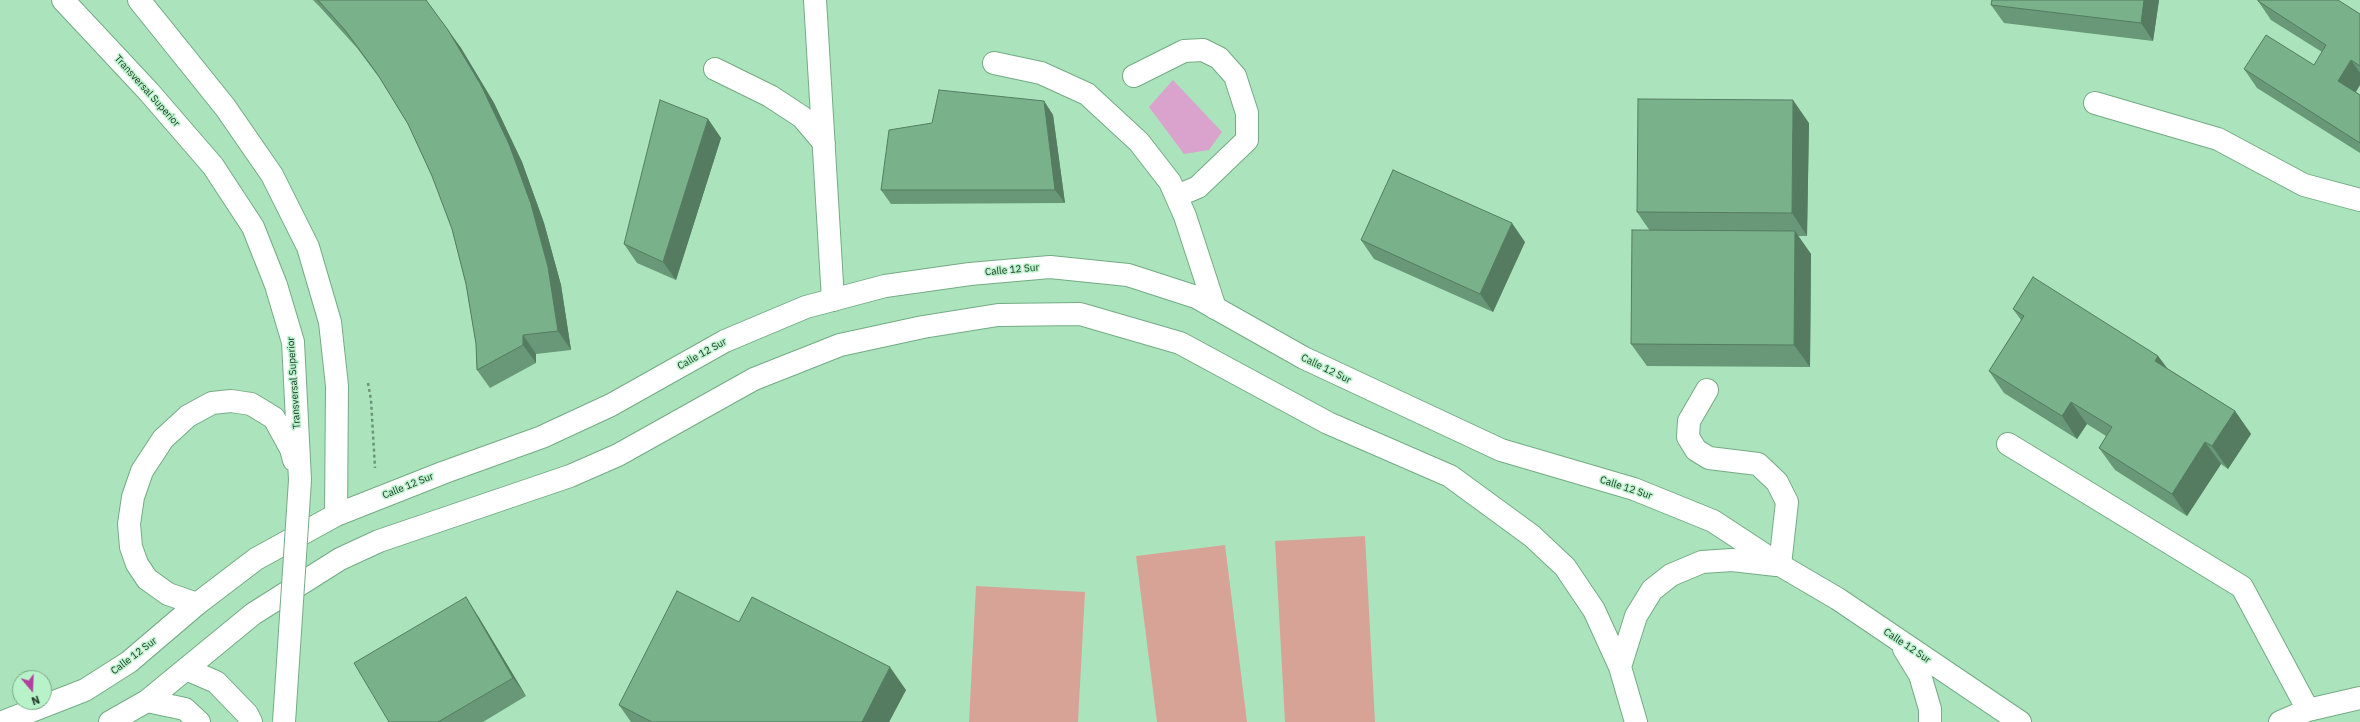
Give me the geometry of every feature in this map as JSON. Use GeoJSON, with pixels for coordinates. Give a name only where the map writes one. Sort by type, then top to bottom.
{"type":"FeatureCollection","features":[{"type":"Feature","properties":{"kind":"main road","name":"Transversal Superior"},"geometry":{"type":"LineString","coordinates":[[63,0],[149,92],[213,166],[253,227],[276,285],[293,342],[300,480],[284,722]]}},
{"type":"Feature","properties":{"kind":"main road"},"geometry":{"type":"LineString","coordinates":[[138,0],[225,107],[268,170],[308,247],[330,322],[337,386],[336,515]]}},
{"type":"Feature","properties":{"kind":"main road"},"geometry":{"type":"LineString","coordinates":[[815,0],[833,300]]}},
{"type":"Feature","properties":{"kind":"main road"},"geometry":{"type":"LineString","coordinates":[[1134,76],[1184,51],[1203,50],[1219,58],[1235,76],[1247,113],[1247,140],[1198,188],[1177,196]]}},
{"type":"Feature","properties":{"kind":"main road"},"geometry":{"type":"LineString","coordinates":[[994,63],[1041,73],[1087,94],[1139,142],[1170,182],[1177,196],[1215,308]]}},
{"type":"Feature","properties":{"kind":"main road"},"geometry":{"type":"LineString","coordinates":[[715,69],[770,96],[802,117],[824,143]]}},
{"type":"Feature","properties":{"kind":"main road"},"geometry":{"type":"LineString","coordinates":[[2095,103],[2218,139],[2304,185],[2360,200]]}},
{"type":"Feature","properties":{"kind":"main road","name":"Calle 12 Sur"},"geometry":{"type":"LineString","coordinates":[[3,722],[85,690],[129,662],[197,604],[256,559],[336,515],[445,472],[542,437],[611,405],[725,341],[806,307],[885,286],[970,274],[1050,266],[1128,275],[1196,297],[1304,358],[1501,450],[1634,489],[1713,521],[1780,565],[1838,599],[2020,722]]}},
{"type":"Feature","properties":{"kind":"main road"},"geometry":{"type":"LineString","coordinates":[[110,722],[147,701],[253,614],[340,560],[379,541],[584,470],[618,455],[754,379],[832,348],[922,327],[998,315],[1080,314],[1180,343],[1328,423],[1450,476],[1532,536],[1564,567],[1594,610],[1620,667],[1636,722]]}},
{"type":"Feature","properties":{"kind":"main road"},"geometry":{"type":"LineString","coordinates":[[1620,667],[1636,616],[1652,590],[1671,575],[1702,562],[1732,560],[1780,565],[1786,502],[1777,482],[1758,464],[1709,458],[1696,450],[1688,437],[1689,421],[1707,390]]}},
{"type":"Feature","properties":{"kind":"main road"},"geometry":{"type":"LineString","coordinates":[[197,604],[168,594],[147,579],[138,564],[131,547],[129,524],[133,497],[142,471],[163,439],[188,416],[212,403],[231,401],[252,404],[274,418],[291,449],[300,480]]}},
{"type":"Feature","properties":{"kind":"main road"},"geometry":{"type":"LineString","coordinates":[[2008,444],[2242,587],[2308,710]]}},
{"type":"Feature","properties":{"kind":"main road"},"geometry":{"type":"LineString","coordinates":[[1900,642],[1920,674],[1930,710],[1930,722]]}},
{"type":"Feature","properties":{"kind":"main road"},"geometry":{"type":"LineString","coordinates":[[186,669],[216,682],[247,714],[251,722]]}},
{"type":"Feature","properties":{"kind":"main road"},"geometry":{"type":"LineString","coordinates":[[2280,722],[2308,710],[2360,698]]}},
{"type":"Feature","properties":{"kind":"main road"},"geometry":{"type":"LineString","coordinates":[[147,701],[185,710],[199,722]]}},
{"type":"Feature","properties":{"kind":"shaded area"},"geometry":{"type":"Polygon","coordinates":[[[1173,80],[1222,132],[1209,150],[1184,154],[1149,107],[1173,80]]]}},
{"type":"Feature","properties":{"kind":"shaded area"},"geometry":{"type":"Polygon","coordinates":[[[1365,536],[1375,722],[1285,722],[1275,541],[1365,536]]]}},
{"type":"Feature","properties":{"kind":"shaded area"},"geometry":{"type":"Polygon","coordinates":[[[1225,545],[1247,722],[1157,722],[1136,556],[1225,545]]]}},
{"type":"Feature","properties":{"kind":"shaded area"},"geometry":{"type":"Polygon","coordinates":[[[976,586],[1085,592],[1078,722],[969,722],[976,586]]]}},
{"type":"Feature","properties":{"kind":"building"},"geometry":{"type":"Polygon","coordinates":[[[318,0],[426,0],[448,30],[481,85],[509,144],[531,204],[548,267],[558,331],[523,335],[523,345],[477,370],[476,344],[466,284],[452,229],[432,176],[408,124],[378,75],[345,30],[318,0]]]}},
{"type":"Feature","properties":{"kind":"building"},"geometry":{"type":"Polygon","coordinates":[[[1992,0],[2144,0],[2141,23],[1991,5],[1992,0]]]}},
{"type":"Feature","properties":{"kind":"building"},"geometry":{"type":"Polygon","coordinates":[[[2258,0],[2338,0],[2360,14],[2360,66],[2351,60],[2338,81],[2360,95],[2360,143],[2244,69],[2266,35],[2314,65],[2326,45],[2258,0]]]}},
{"type":"Feature","properties":{"kind":"building"},"geometry":{"type":"Polygon","coordinates":[[[939,90],[1044,101],[1055,190],[881,190],[889,130],[932,123],[939,90]]]}},
{"type":"Feature","properties":{"kind":"building"},"geometry":{"type":"Polygon","coordinates":[[[1638,99],[1793,100],[1792,213],[1637,212],[1638,99]]]}},
{"type":"Feature","properties":{"kind":"building"},"geometry":{"type":"Polygon","coordinates":[[[660,100],[708,119],[663,262],[624,244],[660,100]]]}},
{"type":"Feature","properties":{"kind":"building"},"geometry":{"type":"Polygon","coordinates":[[[1393,170],[1512,223],[1480,294],[1361,240],[1393,170]]]}},
{"type":"Feature","properties":{"kind":"building"},"geometry":{"type":"Polygon","coordinates":[[[1632,230],[1795,231],[1794,345],[1631,344],[1632,230]]]}},
{"type":"Feature","properties":{"kind":"building"},"geometry":{"type":"Polygon","coordinates":[[[2033,277],[2158,356],[2155,361],[2235,411],[2212,446],[2205,442],[2172,494],[2099,448],[2112,427],[2071,402],[2062,416],[1989,371],[2024,316],[2013,309],[2033,277]]]}},
{"type":"Feature","properties":{"kind":"building"},"geometry":{"type":"Polygon","coordinates":[[[677,591],[739,622],[752,597],[890,667],[862,722],[652,722],[619,705],[677,591]]]}},
{"type":"Feature","properties":{"kind":"building"},"geometry":{"type":"Polygon","coordinates":[[[466,597],[513,678],[438,722],[389,722],[354,663],[466,597]]]}}]}
